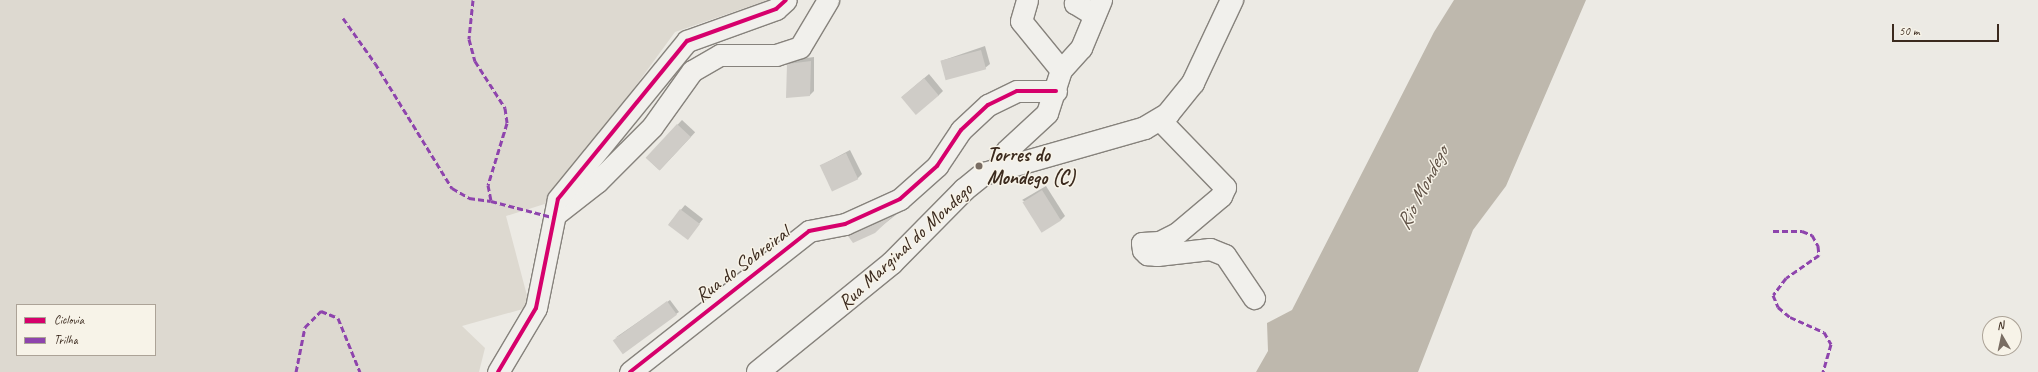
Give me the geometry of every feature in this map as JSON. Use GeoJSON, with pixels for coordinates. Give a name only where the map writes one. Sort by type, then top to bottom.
{"type":"FeatureCollection","features":[{"type":"Feature","properties":{"kind":"main road","name":"Rua Marginal do Mondego"},"geometry":{"type":"LineString","coordinates":[[758,372],[892,263],[964,190],[997,169],[1145,128],[1159,119],[1184,97],[1193,83],[1232,0]]}},
{"type":"Feature","properties":{"kind":"street"},"geometry":{"type":"LineString","coordinates":[[498,372],[536,308],[552,217],[558,199],[687,41],[776,9],[786,0]]}},
{"type":"Feature","properties":{"kind":"street"},"geometry":{"type":"LineString","coordinates":[[552,217],[597,182],[652,128],[692,72],[720,55],[776,55],[800,47],[828,0]]}},
{"type":"Feature","properties":{"kind":"street"},"geometry":{"type":"LineString","coordinates":[[1027,0],[1022,21],[1061,70]]}},
{"type":"Feature","properties":{"kind":"street"},"geometry":{"type":"LineString","coordinates":[[997,169],[1006,151],[1047,114],[1056,91],[1061,70],[1081,48],[1098,7],[1075,3],[1077,0]]}},
{"type":"Feature","properties":{"kind":"street","name":"Rua do Sobreiral"},"geometry":{"type":"LineString","coordinates":[[630,372],[778,260],[809,231],[844,224],[900,199],[937,166],[961,130],[988,105],[1017,91],[1056,91]]}},
{"type":"Feature","properties":{"kind":"street"},"geometry":{"type":"LineString","coordinates":[[1159,119],[1225,187],[1220,196],[1177,233],[1159,242],[1142,243],[1143,250],[1147,254],[1157,255],[1210,249],[1225,255],[1254,298]]}},
{"type":"Feature","properties":{"kind":"shaded area"},"geometry":{"type":"Polygon","coordinates":[[[0,0],[768,0],[675,32],[551,202],[506,216],[530,307],[462,326],[485,348],[479,372],[0,372],[0,0]]]}},
{"type":"Feature","properties":{"kind":"water","name":"Rio Mondego"},"geometry":{"type":"Polygon","coordinates":[[[1454,0],[1586,0],[1506,186],[1473,230],[1418,372],[1256,372],[1268,351],[1267,323],[1292,310],[1434,32],[1454,0]]]}},
{"type":"Feature","properties":{"kind":"building"},"geometry":{"type":"Polygon","coordinates":[[[981,50],[986,69],[946,80],[940,61],[981,50]]]}},
{"type":"Feature","properties":{"kind":"building"},"geometry":{"type":"Polygon","coordinates":[[[811,61],[810,96],[786,98],[787,64],[811,61]]]}},
{"type":"Feature","properties":{"kind":"building"},"geometry":{"type":"Polygon","coordinates":[[[924,78],[939,96],[916,115],[901,97],[924,78]]]}},
{"type":"Feature","properties":{"kind":"building"},"geometry":{"type":"Polygon","coordinates":[[[677,124],[691,137],[660,171],[646,158],[677,124]]]}},
{"type":"Feature","properties":{"kind":"building"},"geometry":{"type":"Polygon","coordinates":[[[846,153],[858,179],[832,192],[820,165],[846,153]]]}},
{"type":"Feature","properties":{"kind":"building"},"geometry":{"type":"Polygon","coordinates":[[[1042,190],[1061,221],[1042,233],[1022,202],[1042,190]]]}},
{"type":"Feature","properties":{"kind":"building"},"geometry":{"type":"Polygon","coordinates":[[[680,209],[700,224],[688,240],[668,225],[680,209]]]}},
{"type":"Feature","properties":{"kind":"building"},"geometry":{"type":"Polygon","coordinates":[[[895,214],[875,233],[853,243],[848,236],[895,214]]]}},
{"type":"Feature","properties":{"kind":"building"},"geometry":{"type":"Polygon","coordinates":[[[667,301],[677,315],[623,354],[613,340],[667,301]]]}},
{"type":"Feature","properties":{"kind":"marked path"},"geometry":{"type":"LineString","coordinates":[[473,0],[469,39],[475,61],[505,108],[507,123],[488,185],[491,201],[552,217]]}},
{"type":"Feature","properties":{"kind":"marked path"},"geometry":{"type":"LineString","coordinates":[[343,18],[375,63],[452,188],[469,198],[491,201]]}},
{"type":"Feature","properties":{"kind":"marked path"},"geometry":{"type":"LineString","coordinates":[[1773,231],[1802,231],[1812,235],[1818,246],[1819,255],[1786,278],[1773,295],[1778,307],[1790,317],[1824,332],[1831,344],[1823,372]]}},
{"type":"Feature","properties":{"kind":"marked path"},"geometry":{"type":"LineString","coordinates":[[296,372],[305,327],[321,311],[338,318],[360,372]]}},
{"type":"Feature","properties":{"kind":"cycle path"},"geometry":{"type":"LineString","coordinates":[[498,372],[536,308],[558,199],[687,41],[776,9],[786,0]]}},
{"type":"Feature","properties":{"kind":"cycle path"},"geometry":{"type":"LineString","coordinates":[[630,372],[809,231],[845,224],[900,199],[937,166],[961,130],[988,105],[1017,91],[1056,91]]}},
{"type":"Feature","properties":{"kind":"place","name":"Torres do Mondego (C)"},"geometry":{"type":"Point","coordinates":[979,166]}}]}
